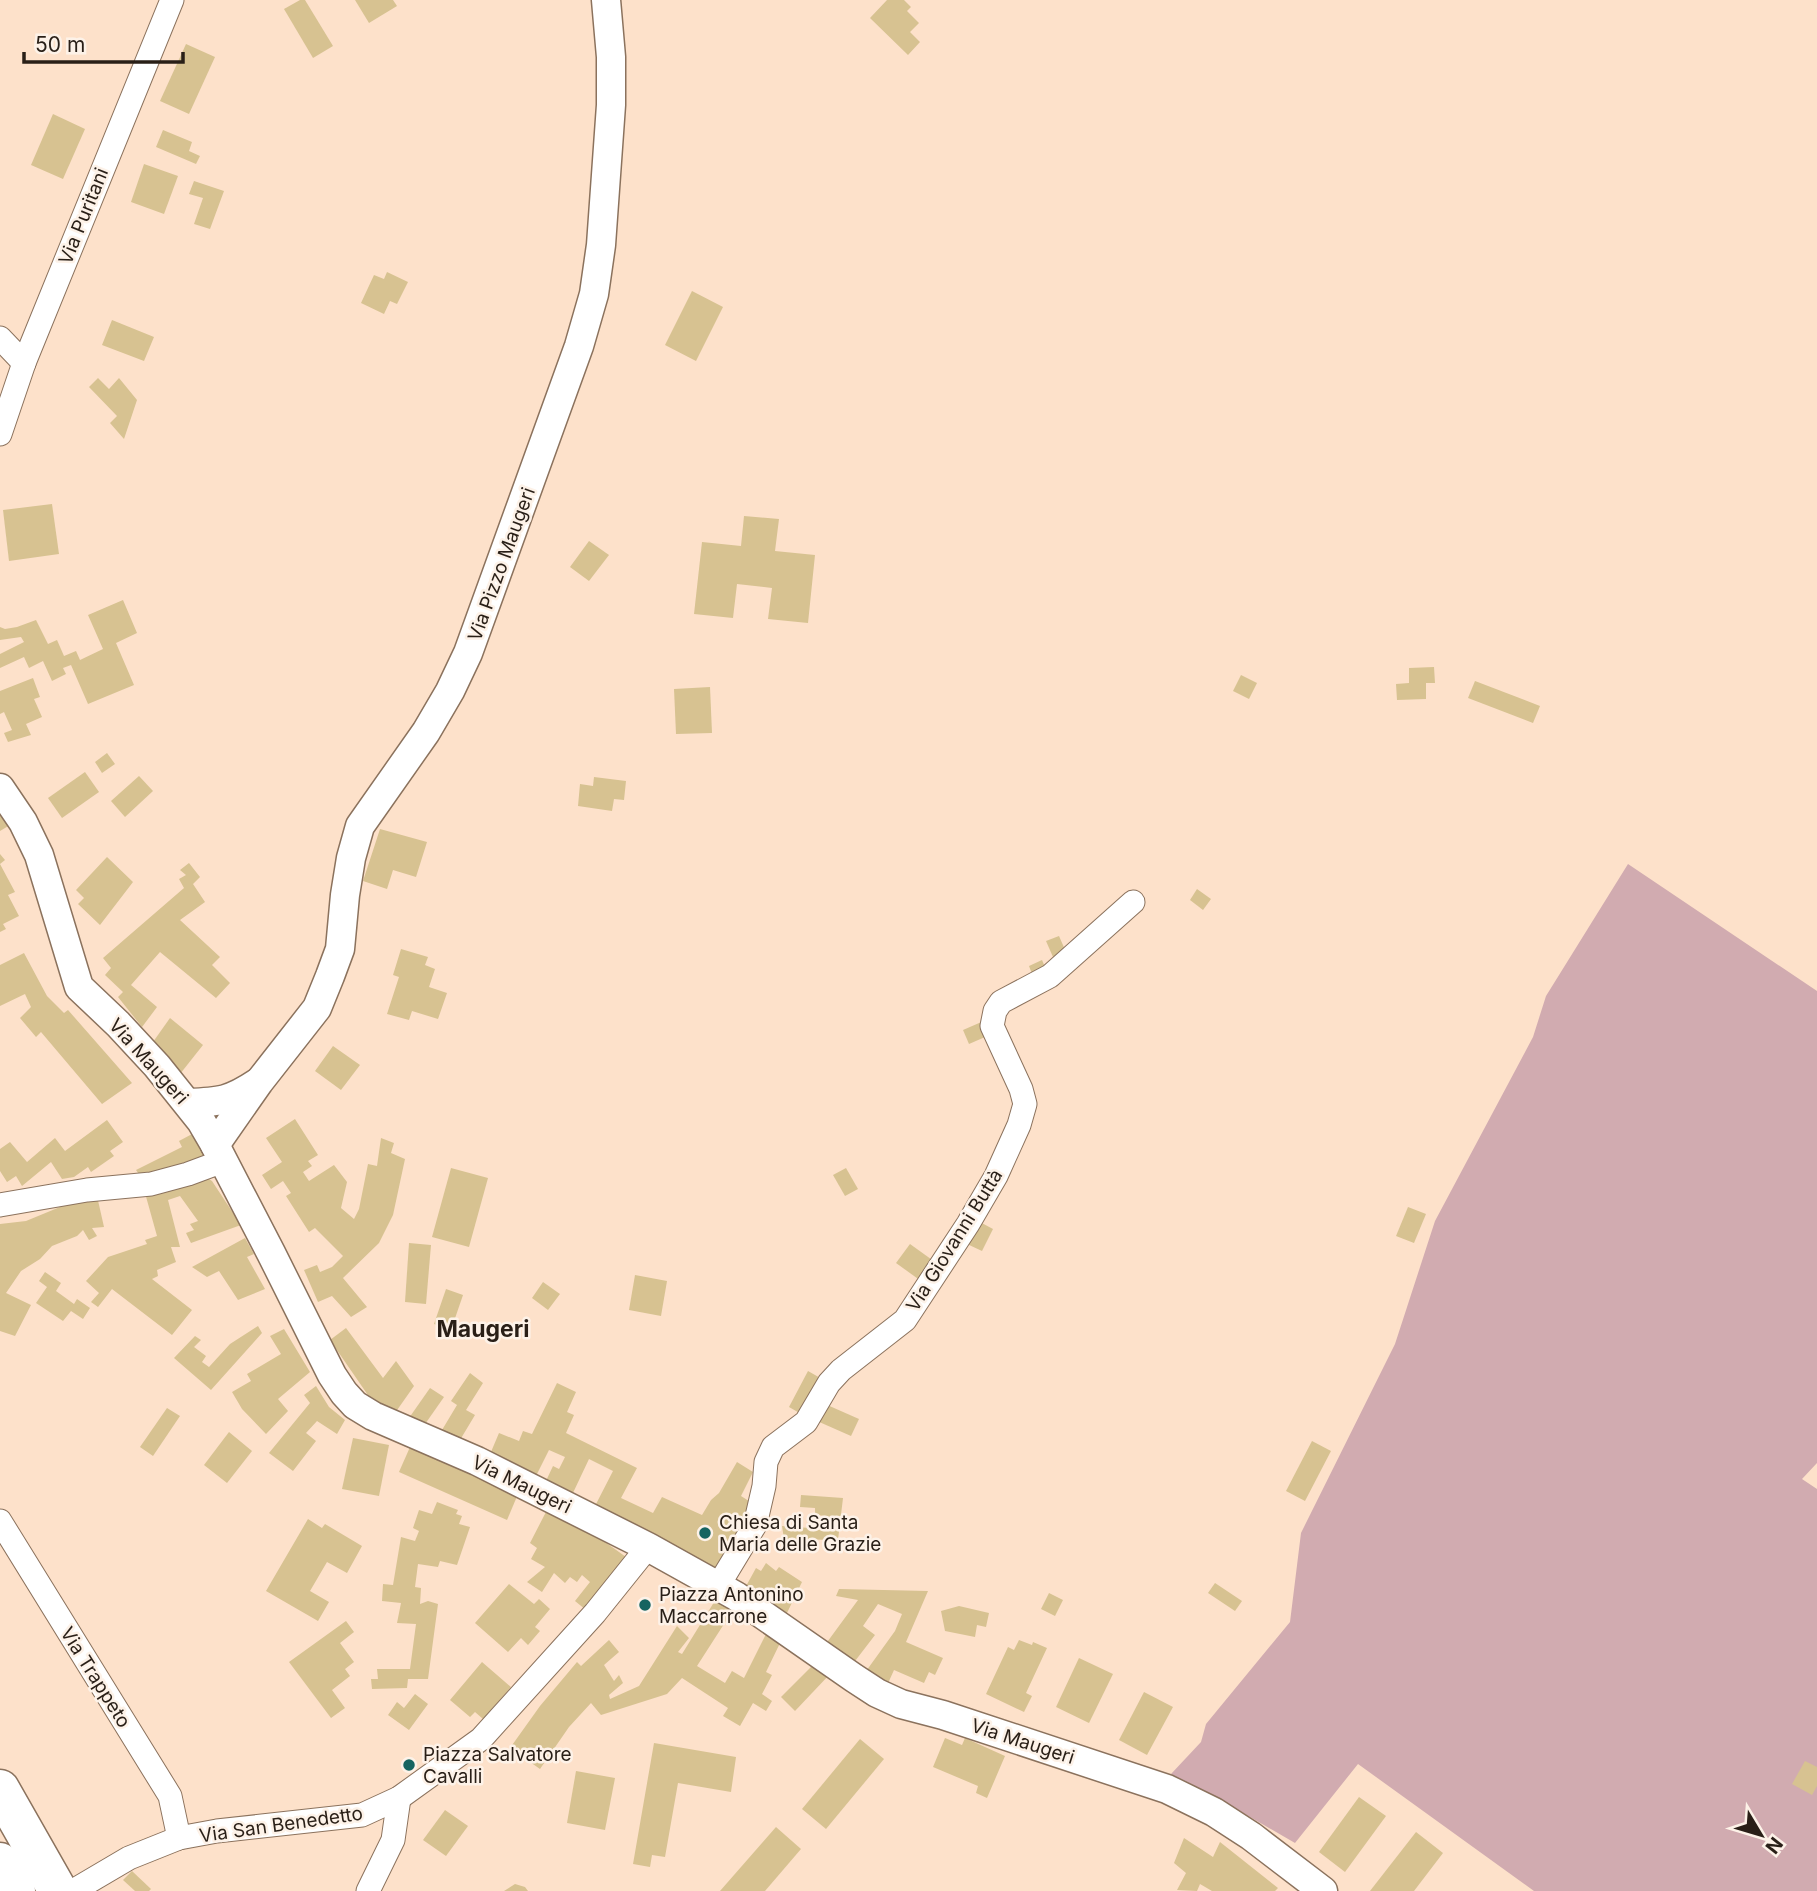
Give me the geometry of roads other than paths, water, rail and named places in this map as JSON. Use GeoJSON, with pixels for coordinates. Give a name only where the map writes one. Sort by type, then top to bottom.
{"type":"FeatureCollection","features":[{"type":"Feature","properties":{"kind":"highway"},"geometry":{"type":"LineString","coordinates":[[0,1789],[58,1891]]}},
{"type":"Feature","properties":{"kind":"highway"},"geometry":{"type":"LineString","coordinates":[[0,1862],[16,1891]]}},
{"type":"Feature","properties":{"kind":"street","name":"Via Puritani"},"geometry":{"type":"LineString","coordinates":[[0,434],[24,363],[172,0]]}},
{"type":"Feature","properties":{"kind":"street","name":"Via Pizzo Maugeri"},"geometry":{"type":"LineString","coordinates":[[219,1153],[224,1134],[259,1082],[317,1008],[340,949],[349,871],[360,825],[426,732],[468,653],[579,346],[594,294],[601,245],[611,104],[611,57],[606,0]]}},
{"type":"Feature","properties":{"kind":"street"},"geometry":{"type":"LineString","coordinates":[[0,338],[24,363]]}},
{"type":"Feature","properties":{"kind":"street","name":"Via Maugeri"},"geometry":{"type":"LineString","coordinates":[[0,788],[23,821],[39,856],[79,987],[126,1033],[188,1103],[219,1153],[332,1375],[355,1405],[373,1416],[477,1461],[648,1547],[736,1596],[877,1693],[901,1704],[943,1715],[1167,1789],[1214,1812],[1242,1830],[1323,1891]]}},
{"type":"Feature","properties":{"kind":"street","name":"Via Giovanni Buttà"},"geometry":{"type":"LineString","coordinates":[[718,1586],[755,1525],[764,1486],[766,1462],[774,1447],[806,1422],[829,1383],[841,1370],[905,1320],[996,1176],[1019,1125],[1025,1104],[1021,1089],[992,1026],[995,1011],[1001,1002],[1050,975],[1133,902]]}},
{"type":"Feature","properties":{"kind":"street"},"geometry":{"type":"LineString","coordinates":[[188,1103],[222,1102],[259,1082]]}},
{"type":"Feature","properties":{"kind":"street"},"geometry":{"type":"LineString","coordinates":[[0,1205],[87,1190],[151,1184],[188,1174],[219,1153]]}},
{"type":"Feature","properties":{"kind":"street","name":"Via Trappeto"},"geometry":{"type":"LineString","coordinates":[[0,1521],[170,1796],[178,1838]]}},
{"type":"Feature","properties":{"kind":"street","name":"Via San Benedetto"},"geometry":{"type":"LineString","coordinates":[[73,1891],[130,1858],[178,1838],[217,1831],[362,1815],[399,1798],[481,1739],[595,1613],[648,1547]]}},
{"type":"Feature","properties":{"kind":"street"},"geometry":{"type":"LineString","coordinates":[[368,1891],[393,1840],[399,1798]]}},
{"type":"Feature","properties":{"kind":"place","name":"Chiesa di Santa Maria delle Grazie"},"geometry":{"type":"Point","coordinates":[705,1533]}},
{"type":"Feature","properties":{"kind":"place","name":"Piazza Antonino Maccarrone"},"geometry":{"type":"Point","coordinates":[645,1605]}},
{"type":"Feature","properties":{"kind":"place","name":"Piazza Salvatore Cavalli"},"geometry":{"type":"Point","coordinates":[409,1765]}},
{"type":"Feature","properties":{"kind":"district","name":"Maugeri"},"geometry":{"type":"Point","coordinates":[483,1329]}}]}
